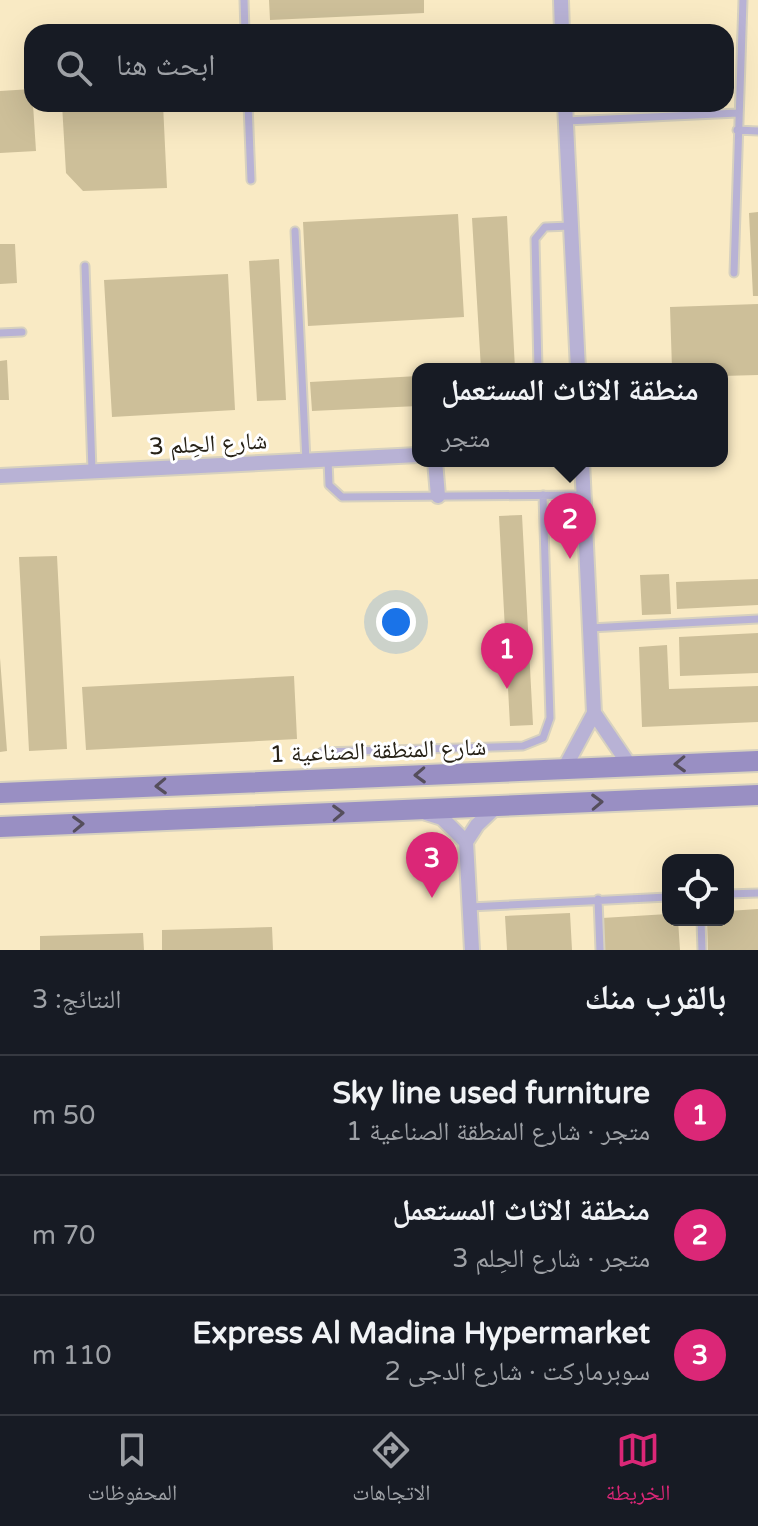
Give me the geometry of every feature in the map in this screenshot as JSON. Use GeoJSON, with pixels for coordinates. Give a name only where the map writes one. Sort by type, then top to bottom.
{"type":"FeatureCollection","features":[{"type":"Feature","properties":{"kind":"street"},"geometry":{"type":"LineString","coordinates":[[561,0],[562,24]]}},
{"type":"Feature","properties":{"kind":"street"},"geometry":{"type":"LineString","coordinates":[[565,112],[578,363]]}},
{"type":"Feature","properties":{"kind":"street","name":"شارع الحِلم 3"},"geometry":{"type":"LineString","coordinates":[[0,476],[412,455]]}},
{"type":"Feature","properties":{"kind":"street"},"geometry":{"type":"LineString","coordinates":[[436,467],[438,496]]}},
{"type":"Feature","properties":{"kind":"street"},"geometry":{"type":"LineString","coordinates":[[564,769],[594,713],[582,467]]}},
{"type":"Feature","properties":{"kind":"street"},"geometry":{"type":"LineString","coordinates":[[594,713],[630,766]]}},
{"type":"Feature","properties":{"kind":"street","name":"شارع المنطقة الصناعية 1"},"geometry":{"type":"LineString","coordinates":[[0,793],[758,761]]}},
{"type":"Feature","properties":{"kind":"street"},"geometry":{"type":"LineString","coordinates":[[0,827],[758,795]]}},
{"type":"Feature","properties":{"kind":"street"},"geometry":{"type":"LineString","coordinates":[[472,950],[466,842],[477,825],[497,806]]}},
{"type":"Feature","properties":{"kind":"street"},"geometry":{"type":"LineString","coordinates":[[417,810],[442,818],[466,842]]}},
{"type":"Feature","properties":{"kind":"lane"},"geometry":{"type":"LineString","coordinates":[[244,0],[245,24]]}},
{"type":"Feature","properties":{"kind":"lane"},"geometry":{"type":"LineString","coordinates":[[734,273],[743,0]]}},
{"type":"Feature","properties":{"kind":"lane"},"geometry":{"type":"LineString","coordinates":[[248,112],[251,180]]}},
{"type":"Feature","properties":{"kind":"lane"},"geometry":{"type":"LineString","coordinates":[[566,121],[738,113]]}},
{"type":"Feature","properties":{"kind":"lane"},"geometry":{"type":"LineString","coordinates":[[737,130],[758,131]]}},
{"type":"Feature","properties":{"kind":"lane"},"geometry":{"type":"LineString","coordinates":[[538,363],[535,239],[545,227],[571,226]]}},
{"type":"Feature","properties":{"kind":"lane"},"geometry":{"type":"LineString","coordinates":[[295,231],[306,461]]}},
{"type":"Feature","properties":{"kind":"lane"},"geometry":{"type":"LineString","coordinates":[[85,266],[92,471]]}},
{"type":"Feature","properties":{"kind":"lane"},"geometry":{"type":"LineString","coordinates":[[0,333],[22,332]]}},
{"type":"Feature","properties":{"kind":"lane"},"geometry":{"type":"LineString","coordinates":[[328,460],[329,485],[342,497],[584,495]]}},
{"type":"Feature","properties":{"kind":"lane"},"geometry":{"type":"LineString","coordinates":[[322,752],[523,746],[543,738],[550,718],[543,495]]}},
{"type":"Feature","properties":{"kind":"lane"},"geometry":{"type":"LineString","coordinates":[[590,628],[758,619]]}},
{"type":"Feature","properties":{"kind":"lane"},"geometry":{"type":"LineString","coordinates":[[734,894],[758,893]]}},
{"type":"Feature","properties":{"kind":"lane"},"geometry":{"type":"LineString","coordinates":[[470,907],[662,897]]}},
{"type":"Feature","properties":{"kind":"lane"},"geometry":{"type":"LineString","coordinates":[[598,899],[600,950]]}},
{"type":"Feature","properties":{"kind":"lane"},"geometry":{"type":"LineString","coordinates":[[701,926],[702,950]]}},
{"type":"Feature","properties":{"kind":"shaded area"},"geometry":{"type":"Polygon","coordinates":[[[0,0],[758,0],[758,950],[0,950],[0,0]]]}},
{"type":"Feature","properties":{"kind":"building"},"geometry":{"type":"Polygon","coordinates":[[[269,0],[424,0],[424,13],[270,20],[269,0]]]}},
{"type":"Feature","properties":{"kind":"building"},"geometry":{"type":"Polygon","coordinates":[[[24,90],[24,112],[33,112],[36,151],[0,153],[0,91],[24,90]]]}},
{"type":"Feature","properties":{"kind":"building"},"geometry":{"type":"Polygon","coordinates":[[[62,112],[163,112],[167,188],[83,191],[66,173],[62,112]]]}},
{"type":"Feature","properties":{"kind":"building"},"geometry":{"type":"Polygon","coordinates":[[[758,212],[758,296],[753,296],[749,213],[758,212]]]}},
{"type":"Feature","properties":{"kind":"building"},"geometry":{"type":"Polygon","coordinates":[[[458,214],[464,317],[308,326],[303,222],[458,214]]]}},
{"type":"Feature","properties":{"kind":"building"},"geometry":{"type":"Polygon","coordinates":[[[507,216],[515,363],[481,363],[472,218],[507,216]]]}},
{"type":"Feature","properties":{"kind":"building"},"geometry":{"type":"Polygon","coordinates":[[[0,244],[15,244],[17,283],[0,284],[0,244]]]}},
{"type":"Feature","properties":{"kind":"building"},"geometry":{"type":"Polygon","coordinates":[[[279,259],[286,400],[257,401],[249,261],[279,259]]]}},
{"type":"Feature","properties":{"kind":"building"},"geometry":{"type":"Polygon","coordinates":[[[228,274],[235,410],[112,417],[104,280],[228,274]]]}},
{"type":"Feature","properties":{"kind":"building"},"geometry":{"type":"Polygon","coordinates":[[[758,304],[758,375],[728,376],[728,363],[672,363],[670,307],[758,304]]]}},
{"type":"Feature","properties":{"kind":"building"},"geometry":{"type":"Polygon","coordinates":[[[7,360],[9,400],[0,400],[0,361],[7,360]]]}},
{"type":"Feature","properties":{"kind":"building"},"geometry":{"type":"Polygon","coordinates":[[[412,376],[412,406],[312,411],[310,382],[412,376]]]}},
{"type":"Feature","properties":{"kind":"building"},"geometry":{"type":"Polygon","coordinates":[[[522,515],[533,725],[510,726],[499,516],[522,515]]]}},
{"type":"Feature","properties":{"kind":"building"},"geometry":{"type":"Polygon","coordinates":[[[57,556],[67,749],[29,751],[19,557],[57,556]]]}},
{"type":"Feature","properties":{"kind":"building"},"geometry":{"type":"Polygon","coordinates":[[[669,574],[671,614],[642,615],[640,575],[669,574]]]}},
{"type":"Feature","properties":{"kind":"building"},"geometry":{"type":"Polygon","coordinates":[[[758,579],[758,605],[677,609],[676,582],[758,579]]]}},
{"type":"Feature","properties":{"kind":"building"},"geometry":{"type":"Polygon","coordinates":[[[758,633],[758,673],[680,676],[679,637],[758,633]]]}},
{"type":"Feature","properties":{"kind":"building"},"geometry":{"type":"Polygon","coordinates":[[[667,645],[669,689],[758,686],[758,722],[642,727],[639,647],[667,645]]]}},
{"type":"Feature","properties":{"kind":"building"},"geometry":{"type":"Polygon","coordinates":[[[0,658],[7,751],[0,752],[0,658]]]}},
{"type":"Feature","properties":{"kind":"building"},"geometry":{"type":"Polygon","coordinates":[[[294,676],[297,739],[86,750],[82,687],[294,676]]]}},
{"type":"Feature","properties":{"kind":"building"},"geometry":{"type":"Polygon","coordinates":[[[758,909],[758,950],[708,950],[707,926],[734,926],[734,911],[758,909]]]}},
{"type":"Feature","properties":{"kind":"building"},"geometry":{"type":"Polygon","coordinates":[[[570,913],[572,950],[507,950],[505,916],[570,913]]]}},
{"type":"Feature","properties":{"kind":"building"},"geometry":{"type":"Polygon","coordinates":[[[662,914],[662,926],[678,926],[680,950],[604,950],[602,918],[662,914]]]}},
{"type":"Feature","properties":{"kind":"building"},"geometry":{"type":"Polygon","coordinates":[[[272,927],[273,950],[162,950],[162,930],[272,927]]]}},
{"type":"Feature","properties":{"kind":"building"},"geometry":{"type":"Polygon","coordinates":[[[143,933],[144,950],[40,950],[40,936],[143,933]]]}},
{"type":"Feature","properties":{"kind":"place","name":"منطقة الاثاث المستعمل"},"geometry":{"type":"Point","coordinates":[570,559]}},
{"type":"Feature","properties":{"kind":"place","name":"Sky line used furniture"},"geometry":{"type":"Point","coordinates":[507,689]}},
{"type":"Feature","properties":{"kind":"place","name":"Express Al Madina Hypermarket"},"geometry":{"type":"Point","coordinates":[432,898]}}]}
